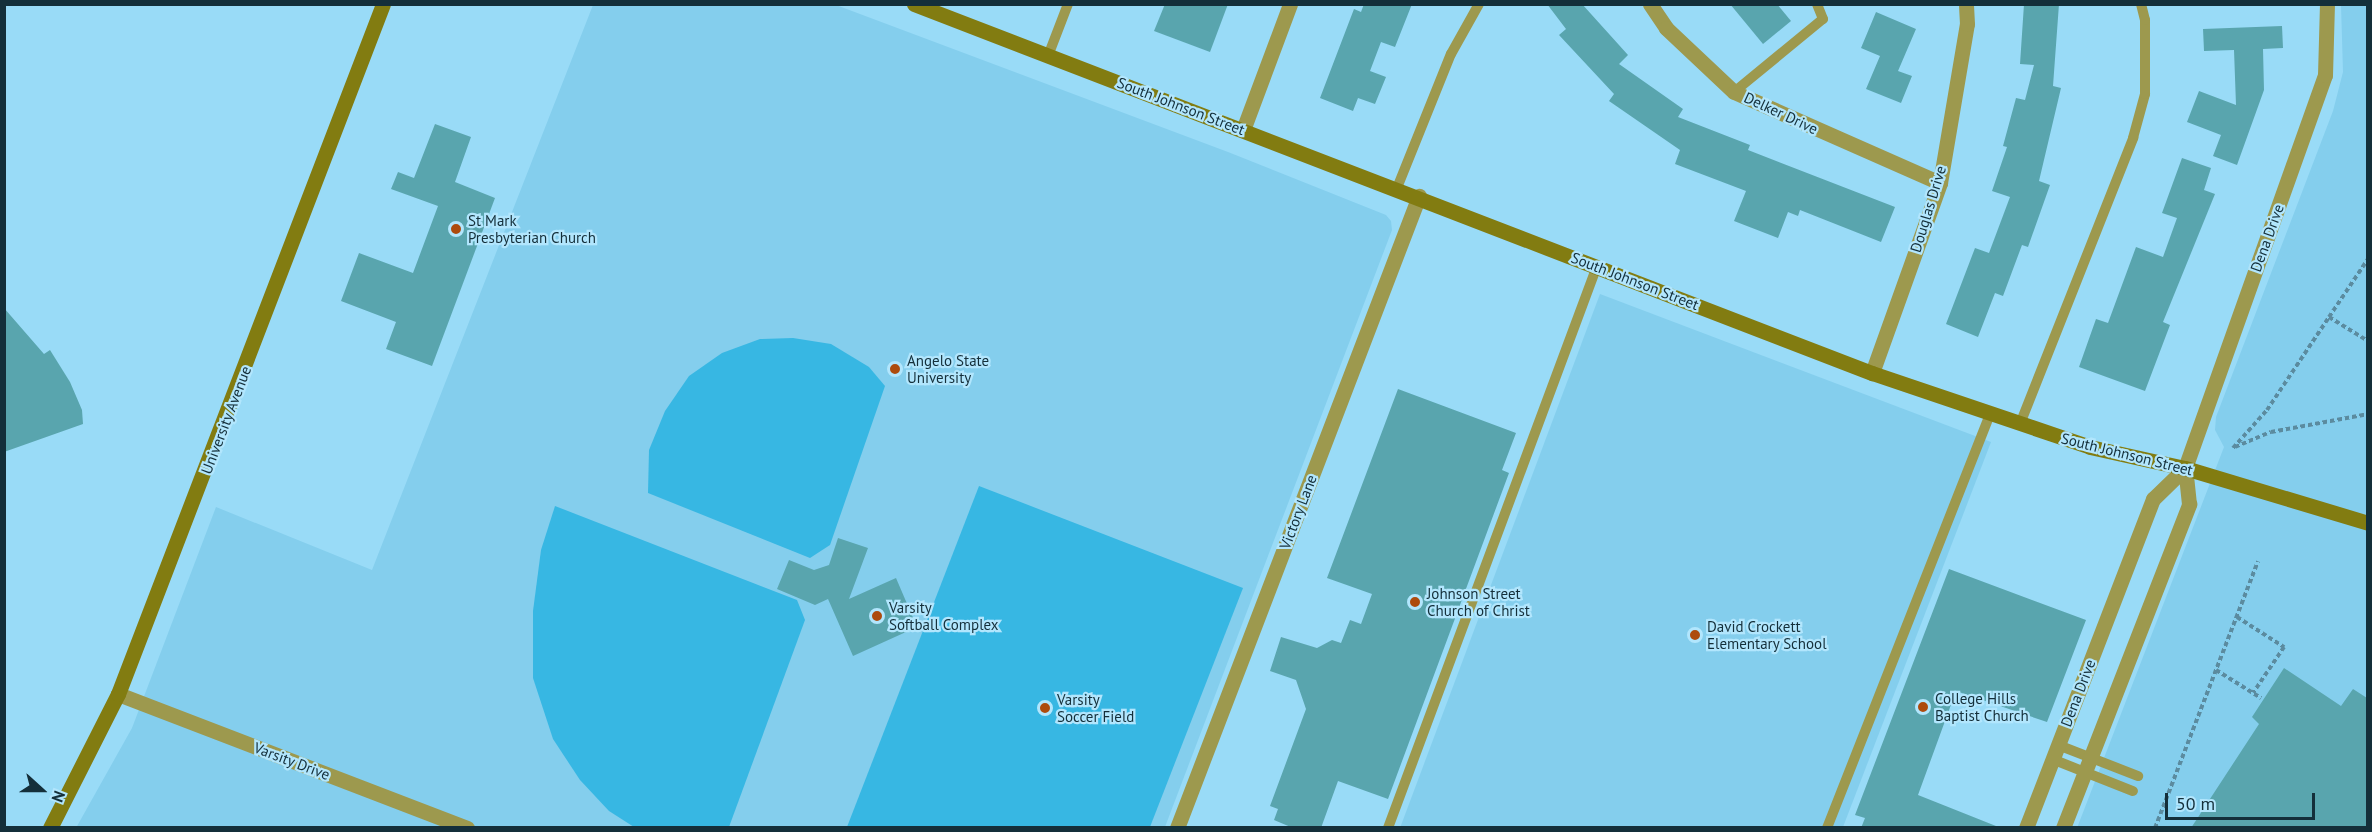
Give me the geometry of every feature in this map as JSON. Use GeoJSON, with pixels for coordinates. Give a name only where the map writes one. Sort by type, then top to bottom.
{"type":"FeatureCollection","features":[{"type":"Feature","properties":{"kind":"main road","name":"University Avenue"},"geometry":{"type":"LineString","coordinates":[[50,828],[118,694],[383,4]]}},
{"type":"Feature","properties":{"kind":"main road","name":"South Johnson Street"},"geometry":{"type":"LineString","coordinates":[[915,5],[1419,196],[1872,373],[2090,447],[2185,468],[2367,523]]}},
{"type":"Feature","properties":{"kind":"street"},"geometry":{"type":"LineString","coordinates":[[1243,130],[1290,4]]}},
{"type":"Feature","properties":{"kind":"street","name":"Delker Drive"},"geometry":{"type":"LineString","coordinates":[[1650,4],[1666,28],[1734,92],[1940,183]]}},
{"type":"Feature","properties":{"kind":"street","name":"Douglas Drive"},"geometry":{"type":"LineString","coordinates":[[1872,373],[1940,183],[1967,24],[1966,4]]}},
{"type":"Feature","properties":{"kind":"street","name":"Dena Drive"},"geometry":{"type":"LineString","coordinates":[[2063,828],[2189,504],[2185,468],[2325,75],[2327,4]]}},
{"type":"Feature","properties":{"kind":"street","name":"Victory Lane"},"geometry":{"type":"LineString","coordinates":[[1177,828],[1419,196]]}},
{"type":"Feature","properties":{"kind":"street","name":"Dena Drive"},"geometry":{"type":"LineString","coordinates":[[2026,828],[2152,499],[2185,468]]}},
{"type":"Feature","properties":{"kind":"street","name":"Varsity Drive"},"geometry":{"type":"LineString","coordinates":[[118,694],[467,828]]}},
{"type":"Feature","properties":{"kind":"lane"},"geometry":{"type":"LineString","coordinates":[[1048,56],[1068,4]]}},
{"type":"Feature","properties":{"kind":"lane"},"geometry":{"type":"LineString","coordinates":[[1397,188],[1451,54],[1479,4]]}},
{"type":"Feature","properties":{"kind":"lane"},"geometry":{"type":"LineString","coordinates":[[1734,92],[1823,19],[1817,4]]}},
{"type":"Feature","properties":{"kind":"lane"},"geometry":{"type":"LineString","coordinates":[[2020,424],[2133,138],[2145,94],[2145,20],[2141,4]]}},
{"type":"Feature","properties":{"kind":"lane"},"geometry":{"type":"LineString","coordinates":[[1388,828],[1597,266]]}},
{"type":"Feature","properties":{"kind":"lane"},"geometry":{"type":"LineString","coordinates":[[1827,828],[1990,414]]}},
{"type":"Feature","properties":{"kind":"lane"},"geometry":{"type":"LineString","coordinates":[[2058,745],[2087,765],[2133,791]]}},
{"type":"Feature","properties":{"kind":"lane"},"geometry":{"type":"LineString","coordinates":[[2052,759],[2138,776]]}},
{"type":"Feature","properties":{"kind":"path"},"geometry":{"type":"LineString","coordinates":[[2367,259],[2267,410],[2233,448],[2271,432],[2367,414]]}},
{"type":"Feature","properties":{"kind":"path"},"geometry":{"type":"LineString","coordinates":[[2329,317],[2367,341]]}},
{"type":"Feature","properties":{"kind":"path"},"geometry":{"type":"LineString","coordinates":[[2155,828],[2258,561]]}},
{"type":"Feature","properties":{"kind":"path"},"geometry":{"type":"LineString","coordinates":[[2237,617],[2284,647],[2253,693]]}},
{"type":"Feature","properties":{"kind":"path"},"geometry":{"type":"LineString","coordinates":[[2216,670],[2261,698]]}},
{"type":"Feature","properties":{"kind":"shaded area","name":"Angelo State University"},"geometry":{"type":"Polygon","coordinates":[[[593,5],[836,5],[1228,152],[1386,215],[1391,221],[1392,230],[1165,827],[76,828],[132,728],[216,507],[372,570],[593,5]]]}},
{"type":"Feature","properties":{"kind":"shaded area"},"geometry":{"type":"Polygon","coordinates":[[[2341,5],[2367,5],[2367,827],[2077,828],[2224,447],[2215,430],[2216,417],[2333,111],[2343,72],[2341,5]]]}},
{"type":"Feature","properties":{"kind":"shaded area","name":"David Crockett Elementary School"},"geometry":{"type":"Polygon","coordinates":[[[1600,294],[1991,442],[1843,827],[1400,828],[1600,294]]]}},
{"type":"Feature","properties":{"kind":"shaded area"},"geometry":{"type":"Polygon","coordinates":[[[793,338],[831,344],[869,367],[885,386],[830,545],[810,558],[648,493],[649,450],[665,411],[689,376],[722,353],[760,339],[793,338]]]}},
{"type":"Feature","properties":{"kind":"shaded area","name":"Varsity Soccer Field"},"geometry":{"type":"Polygon","coordinates":[[[979,486],[1243,588],[1150,827],[847,827],[979,486]]]}},
{"type":"Feature","properties":{"kind":"shaded area"},"geometry":{"type":"Polygon","coordinates":[[[555,506],[797,600],[805,620],[729,827],[634,827],[609,811],[580,780],[553,739],[533,678],[533,611],[541,550],[555,506]]]}},
{"type":"Feature","properties":{"kind":"building"},"geometry":{"type":"Polygon","coordinates":[[[1165,4],[1228,4],[1210,52],[1154,31],[1165,4]]]}},
{"type":"Feature","properties":{"kind":"building"},"geometry":{"type":"Polygon","coordinates":[[[1364,4],[1412,4],[1395,47],[1381,42],[1370,71],[1386,77],[1375,104],[1358,98],[1353,111],[1320,98],[1354,9],[1361,12],[1364,4]]]}},
{"type":"Feature","properties":{"kind":"building"},"geometry":{"type":"Polygon","coordinates":[[[1547,4],[1582,4],[1628,55],[1619,64],[1683,109],[1678,117],[1750,145],[1748,150],[1895,207],[1881,242],[1800,210],[1798,216],[1788,212],[1778,238],[1734,221],[1746,191],[1675,164],[1680,150],[1609,101],[1614,94],[1559,35],[1566,29],[1547,4]]]}},
{"type":"Feature","properties":{"kind":"building"},"geometry":{"type":"Polygon","coordinates":[[[1730,4],[1777,4],[1791,21],[1763,44],[1730,4]]]}},
{"type":"Feature","properties":{"kind":"building"},"geometry":{"type":"Polygon","coordinates":[[[2024,4],[2059,4],[2053,86],[2061,88],[2039,181],[2050,185],[2028,247],[2022,245],[2003,296],[1995,293],[1978,337],[1946,324],[1975,248],[1989,253],[2010,197],[1992,191],[2007,147],[2003,146],[2016,98],[2025,100],[2034,65],[2020,64],[2024,4]]]}},
{"type":"Feature","properties":{"kind":"building"},"geometry":{"type":"Polygon","coordinates":[[[1876,12],[1916,29],[1898,71],[1912,76],[1901,103],[1866,89],[1880,56],[1861,48],[1876,12]]]}},
{"type":"Feature","properties":{"kind":"building"},"geometry":{"type":"Polygon","coordinates":[[[2282,26],[2283,48],[2263,49],[2264,90],[2237,165],[2213,156],[2221,135],[2187,122],[2199,91],[2236,105],[2234,50],[2204,51],[2203,29],[2282,26]]]}},
{"type":"Feature","properties":{"kind":"building","name":"St Mark Presbyterian Church"},"geometry":{"type":"Polygon","coordinates":[[[435,124],[471,137],[455,182],[495,198],[432,366],[386,349],[396,322],[341,301],[359,253],[413,273],[438,206],[391,189],[398,172],[414,178],[435,124]]]}},
{"type":"Feature","properties":{"kind":"building"},"geometry":{"type":"Polygon","coordinates":[[[2182,158],[2211,168],[2204,190],[2215,194],[2163,322],[2170,325],[2145,391],[2079,367],[2096,319],[2108,323],[2136,247],[2163,257],[2177,218],[2162,213],[2182,158]]]}},
{"type":"Feature","properties":{"kind":"building"},"geometry":{"type":"Polygon","coordinates":[[[4,308],[44,354],[50,350],[70,382],[82,410],[83,424],[4,452],[4,308]]]}},
{"type":"Feature","properties":{"kind":"building","name":"Johnson Street Church of Christ"},"geometry":{"type":"Polygon","coordinates":[[[1398,389],[1516,433],[1502,470],[1509,473],[1388,799],[1338,781],[1321,828],[1293,828],[1274,820],[1278,809],[1270,806],[1306,709],[1296,680],[1270,671],[1281,637],[1317,648],[1332,640],[1341,643],[1350,620],[1361,624],[1372,594],[1327,578],[1398,389]]]}},
{"type":"Feature","properties":{"kind":"building"},"geometry":{"type":"Polygon","coordinates":[[[838,538],[868,548],[849,599],[896,578],[917,627],[853,656],[828,599],[815,605],[777,589],[789,560],[814,570],[829,565],[838,538]]]}},
{"type":"Feature","properties":{"kind":"building","name":"College Hills Baptist Church"},"geometry":{"type":"Polygon","coordinates":[[[1949,569],[2086,620],[2047,722],[1956,691],[1918,795],[2001,828],[1861,828],[1865,818],[1855,815],[1949,569]]]}},
{"type":"Feature","properties":{"kind":"building"},"geometry":{"type":"Polygon","coordinates":[[[2284,668],[2341,706],[2353,689],[2367,698],[2367,828],[2191,828],[2259,724],[2252,717],[2284,668]]]}},
{"type":"Feature","properties":{"kind":"place","name":"St Mark Presbyterian Church"},"geometry":{"type":"Point","coordinates":[456,229]}},
{"type":"Feature","properties":{"kind":"place","name":"Angelo State University"},"geometry":{"type":"Point","coordinates":[895,369]}},
{"type":"Feature","properties":{"kind":"place","name":"Johnson Street Church of Christ"},"geometry":{"type":"Point","coordinates":[1415,602]}},
{"type":"Feature","properties":{"kind":"place","name":"Varsity Softball Complex"},"geometry":{"type":"Point","coordinates":[877,616]}},
{"type":"Feature","properties":{"kind":"place","name":"David Crockett Elementary School"},"geometry":{"type":"Point","coordinates":[1695,635]}},
{"type":"Feature","properties":{"kind":"place","name":"College Hills Baptist Church"},"geometry":{"type":"Point","coordinates":[1923,707]}},
{"type":"Feature","properties":{"kind":"place","name":"Varsity Soccer Field"},"geometry":{"type":"Point","coordinates":[1045,708]}}]}
